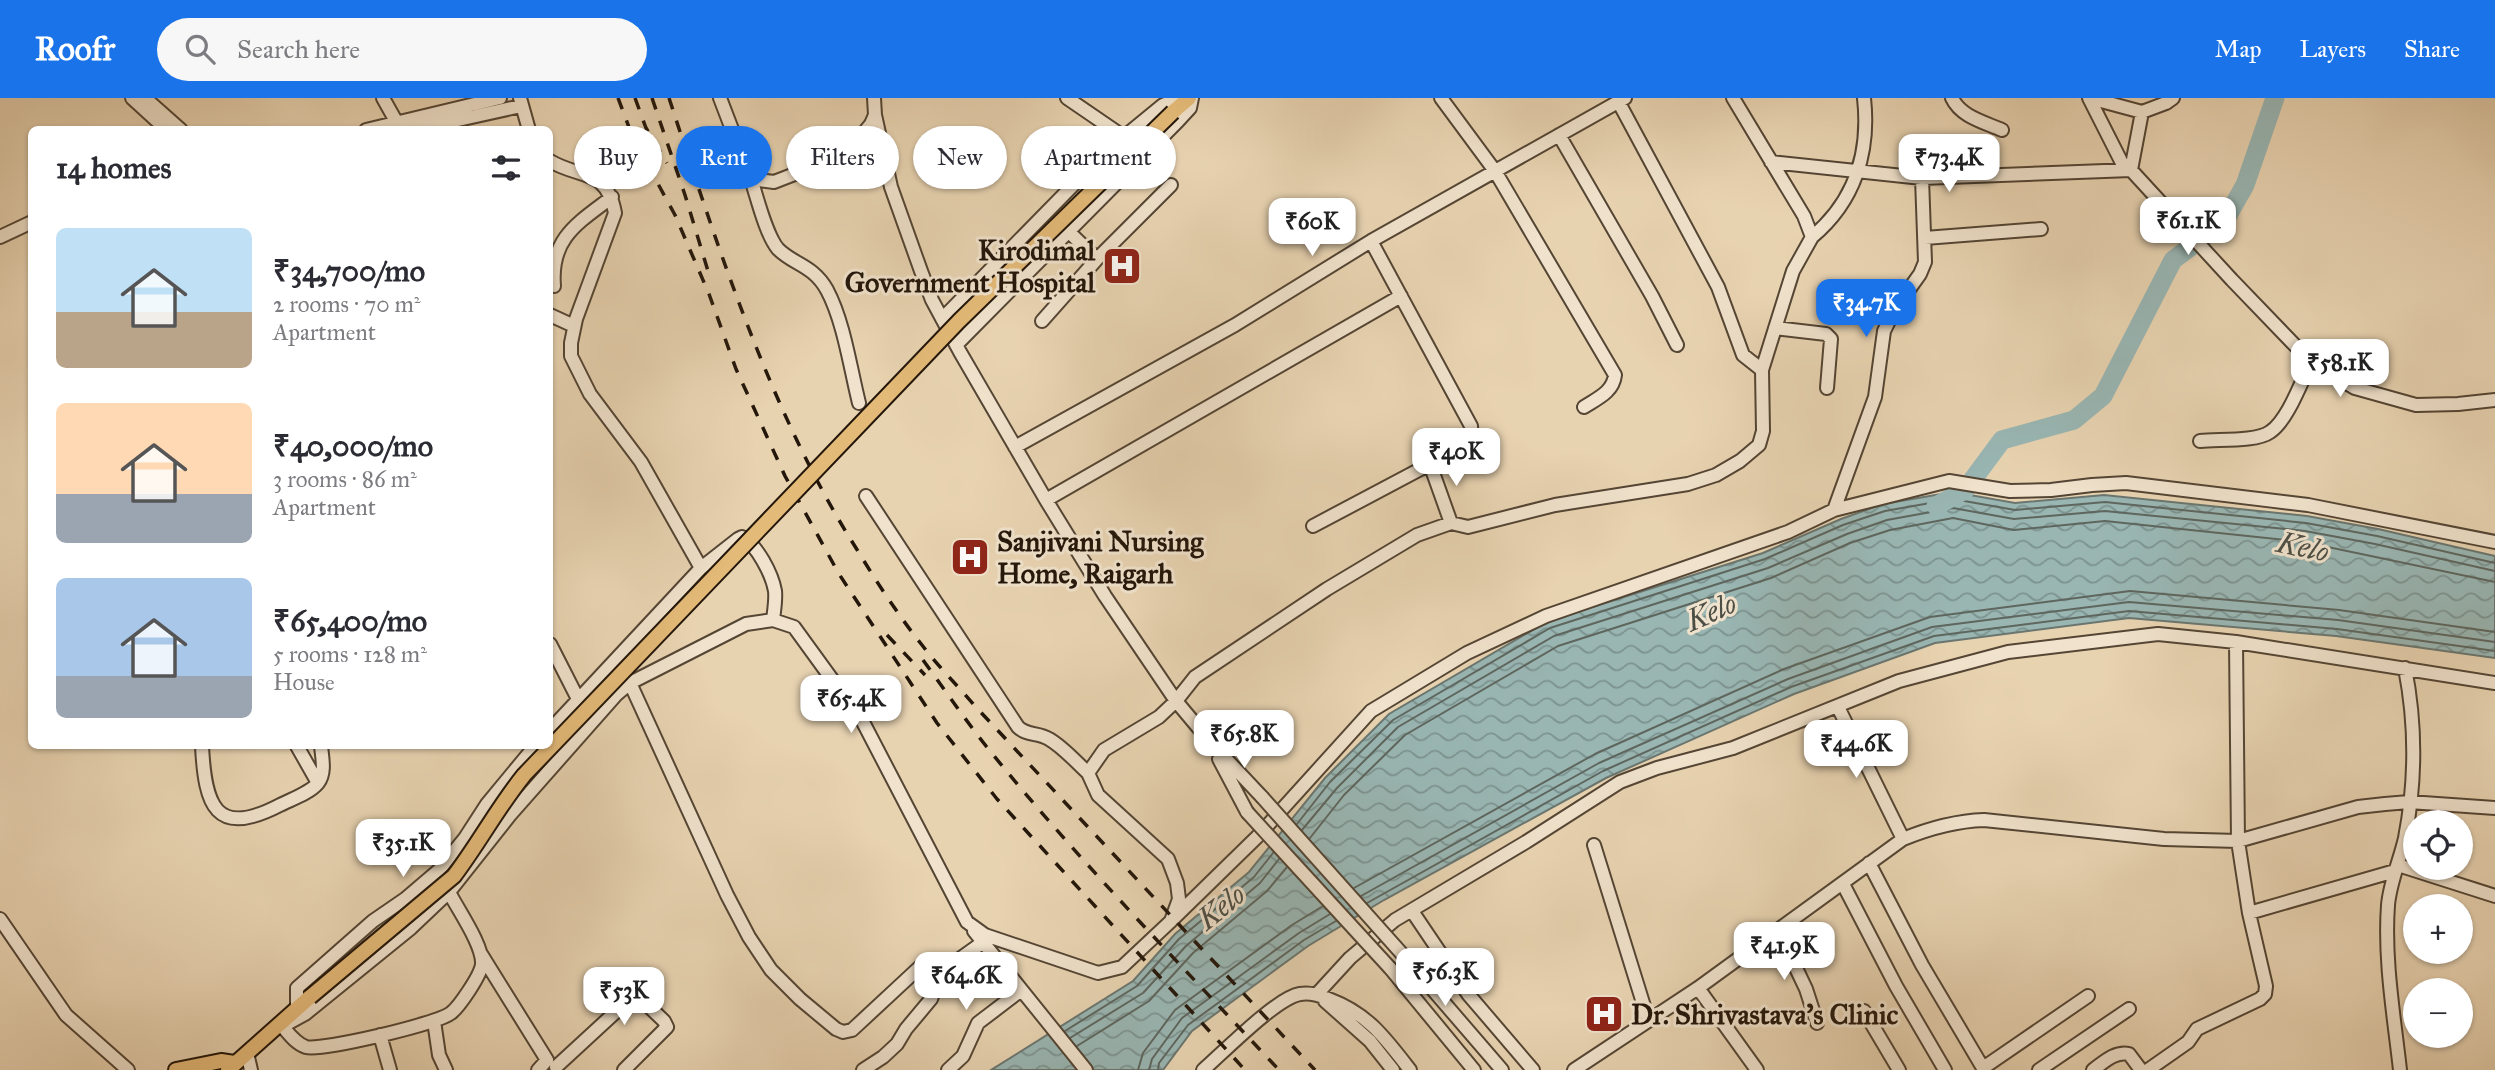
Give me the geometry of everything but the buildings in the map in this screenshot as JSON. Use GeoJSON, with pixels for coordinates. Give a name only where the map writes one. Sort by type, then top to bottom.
{"type":"FeatureCollection","features":[{"type":"Feature","properties":{"kind":"main road"},"geometry":{"type":"LineString","coordinates":[[553,745],[959,321],[1173,112],[1191,98]]}},
{"type":"Feature","properties":{"kind":"main road"},"geometry":{"type":"LineString","coordinates":[[177,1070],[221,1061],[231,1067],[454,876],[472,853],[505,799],[549,749]]}},
{"type":"Feature","properties":{"kind":"street"},"geometry":{"type":"LineString","coordinates":[[132,98],[163,126]]}},
{"type":"Feature","properties":{"kind":"street"},"geometry":{"type":"LineString","coordinates":[[145,98],[176,126]]}},
{"type":"Feature","properties":{"kind":"street"},"geometry":{"type":"LineString","coordinates":[[383,98],[397,123]]}},
{"type":"Feature","properties":{"kind":"street"},"geometry":{"type":"LineString","coordinates":[[384,126],[500,98]]}},
{"type":"Feature","properties":{"kind":"street"},"geometry":{"type":"LineString","coordinates":[[720,98],[731,126]]}},
{"type":"Feature","properties":{"kind":"street"},"geometry":{"type":"LineString","coordinates":[[874,98],[875,115],[891,187],[932,300],[1015,447],[1105,596],[1176,701],[1212,744],[1403,955],[1502,1070]]}},
{"type":"Feature","properties":{"kind":"street"},"geometry":{"type":"LineString","coordinates":[[1067,98],[1108,126]]}},
{"type":"Feature","properties":{"kind":"street"},"geometry":{"type":"LineString","coordinates":[[1137,126],[1163,105],[1179,98]]}},
{"type":"Feature","properties":{"kind":"street"},"geometry":{"type":"LineString","coordinates":[[956,345],[1178,121],[1190,108],[1191,98]]}},
{"type":"Feature","properties":{"kind":"street"},"geometry":{"type":"LineString","coordinates":[[1441,98],[1495,171],[1615,375],[1614,384],[1609,391],[1584,407]]}},
{"type":"Feature","properties":{"kind":"street"},"geometry":{"type":"LineString","coordinates":[[1733,98],[1804,216],[1812,237]]}},
{"type":"Feature","properties":{"kind":"street"},"geometry":{"type":"LineString","coordinates":[[1088,773],[1104,750],[1159,717],[1195,677],[1327,589],[1417,535],[1451,523],[1468,527],[1482,525],[1555,505],[1688,484],[1716,475],[1740,461],[1759,445],[1763,431],[1762,370],[1793,271],[1812,237],[1826,225],[1846,196],[1857,172],[1864,152],[1867,121],[1864,98]]}},
{"type":"Feature","properties":{"kind":"street"},"geometry":{"type":"LineString","coordinates":[[1952,98],[1955,105],[1971,118],[2002,130]]}},
{"type":"Feature","properties":{"kind":"street"},"geometry":{"type":"LineString","coordinates":[[2089,98],[2142,112],[2173,98]]}},
{"type":"Feature","properties":{"kind":"street"},"geometry":{"type":"LineString","coordinates":[[2089,98],[2128,170],[2311,362],[2355,388],[2416,405],[2495,400]]}},
{"type":"Feature","properties":{"kind":"street"},"geometry":{"type":"LineString","coordinates":[[1015,447],[1235,325],[1371,242],[1622,100],[1718,287],[1743,355],[1762,370]]}},
{"type":"Feature","properties":{"kind":"street"},"geometry":{"type":"LineString","coordinates":[[428,126],[520,102],[528,126]]}},
{"type":"Feature","properties":{"kind":"street"},"geometry":{"type":"LineString","coordinates":[[2128,170],[2142,112]]}},
{"type":"Feature","properties":{"kind":"street"},"geometry":{"type":"LineString","coordinates":[[772,182],[805,170],[857,141],[875,115]]}},
{"type":"Feature","properties":{"kind":"street"},"geometry":{"type":"LineString","coordinates":[[1559,135],[1652,296],[1677,345]]}},
{"type":"Feature","properties":{"kind":"street"},"geometry":{"type":"LineString","coordinates":[[553,162],[598,180],[612,197],[615,213],[574,326],[571,356],[590,394],[641,462],[701,568]]}},
{"type":"Feature","properties":{"kind":"street"},"geometry":{"type":"LineString","coordinates":[[1771,162],[1922,178],[2128,170]]}},
{"type":"Feature","properties":{"kind":"street"},"geometry":{"type":"LineString","coordinates":[[1835,510],[1875,397],[1884,331],[1925,262],[1922,178]]}},
{"type":"Feature","properties":{"kind":"street"},"geometry":{"type":"LineString","coordinates":[[755,189],[778,248],[808,267],[826,287],[835,309],[859,403]]}},
{"type":"Feature","properties":{"kind":"street"},"geometry":{"type":"LineString","coordinates":[[942,319],[1069,189]]}},
{"type":"Feature","properties":{"kind":"street"},"geometry":{"type":"LineString","coordinates":[[1042,321],[1097,258],[1167,189]]}},
{"type":"Feature","properties":{"kind":"street"},"geometry":{"type":"LineString","coordinates":[[553,263],[564,237],[575,225],[612,197]]}},
{"type":"Feature","properties":{"kind":"street"},"geometry":{"type":"LineString","coordinates":[[0,237],[28,224]]}},
{"type":"Feature","properties":{"kind":"street"},"geometry":{"type":"LineString","coordinates":[[1925,238],[2041,229]]}},
{"type":"Feature","properties":{"kind":"street"},"geometry":{"type":"LineString","coordinates":[[1068,232],[1097,258]]}},
{"type":"Feature","properties":{"kind":"street"},"geometry":{"type":"LineString","coordinates":[[1313,526],[1430,464],[1472,436],[1473,431],[1371,242]]}},
{"type":"Feature","properties":{"kind":"street"},"geometry":{"type":"LineString","coordinates":[[553,277],[554,286]]}},
{"type":"Feature","properties":{"kind":"street"},"geometry":{"type":"LineString","coordinates":[[1046,500],[1401,296]]}},
{"type":"Feature","properties":{"kind":"street"},"geometry":{"type":"LineString","coordinates":[[553,316],[574,326]]}},
{"type":"Feature","properties":{"kind":"street"},"geometry":{"type":"LineString","coordinates":[[1775,328],[1826,334],[1831,339],[1827,388]]}},
{"type":"Feature","properties":{"kind":"street"},"geometry":{"type":"LineString","coordinates":[[2200,440],[2257,437],[2269,433],[2281,421],[2311,362]]}},
{"type":"Feature","properties":{"kind":"street"},"geometry":{"type":"LineString","coordinates":[[1430,464],[1451,523]]}},
{"type":"Feature","properties":{"kind":"street"},"geometry":{"type":"LineString","coordinates":[[967,922],[985,935],[1098,973],[1122,967],[1257,837],[1371,711],[1467,653],[1546,616],[1788,532],[1835,510],[1949,481],[2010,491],[2126,483],[2204,491],[2401,521],[2495,542]]}},
{"type":"Feature","properties":{"kind":"street"},"geometry":{"type":"LineString","coordinates":[[866,496],[1018,727],[1027,734],[1038,734],[1049,739],[1088,773],[1098,795],[1168,859],[1177,883],[1179,899],[1171,921]]}},
{"type":"Feature","properties":{"kind":"street"},"geometry":{"type":"LineString","coordinates":[[553,727],[701,568],[742,537],[764,565],[775,591],[773,620]]}},
{"type":"Feature","properties":{"kind":"street"},"geometry":{"type":"LineString","coordinates":[[481,954],[482,967],[477,978],[452,1012],[434,1021],[312,1048],[298,1043],[276,1029],[304,1014],[369,963],[449,892],[510,815],[591,721],[630,683],[746,624],[773,620],[794,628],[863,722],[967,922],[1086,1070]]}},
{"type":"Feature","properties":{"kind":"street"},"geometry":{"type":"LineString","coordinates":[[1317,994],[1350,958],[1395,920],[1620,782],[1657,768],[1733,748],[1899,681],[2008,652],[2158,634],[2236,642],[2495,683]]}},
{"type":"Feature","properties":{"kind":"street"},"geometry":{"type":"LineString","coordinates":[[2148,1070],[2188,1042],[2197,1029],[2260,999],[2265,994],[2266,986],[2249,912],[2238,841],[2236,642]]}},
{"type":"Feature","properties":{"kind":"street"},"geometry":{"type":"LineString","coordinates":[[553,650],[578,699]]}},
{"type":"Feature","properties":{"kind":"street"},"geometry":{"type":"LineString","coordinates":[[2400,1070],[2387,942],[2389,902],[2405,837],[2415,764],[2411,698],[2405,668]]}},
{"type":"Feature","properties":{"kind":"street"},"geometry":{"type":"LineString","coordinates":[[630,683],[727,895],[749,937],[771,970],[800,999],[836,1029],[843,1032],[852,1030],[922,965]]}},
{"type":"Feature","properties":{"kind":"street"},"geometry":{"type":"LineString","coordinates":[[1838,707],[1903,839]]}},
{"type":"Feature","properties":{"kind":"street"},"geometry":{"type":"LineString","coordinates":[[1212,744],[1247,812],[1390,968],[1474,1070]]}},
{"type":"Feature","properties":{"kind":"street"},"geometry":{"type":"LineString","coordinates":[[202,749],[207,793],[217,811],[227,817],[246,819],[265,813],[318,783],[323,772],[321,749]]}},
{"type":"Feature","properties":{"kind":"street"},"geometry":{"type":"LineString","coordinates":[[299,749],[318,783]]}},
{"type":"Feature","properties":{"kind":"street"},"geometry":{"type":"LineString","coordinates":[[297,1008],[297,988],[373,921],[405,899],[439,870],[465,838],[487,804],[533,749]]}},
{"type":"Feature","properties":{"kind":"street"},"geometry":{"type":"LineString","coordinates":[[1574,1070],[1698,988],[1903,839],[1926,830],[1961,821],[1984,820],[2164,839],[2238,841],[2358,807],[2409,802],[2495,808]]}},
{"type":"Feature","properties":{"kind":"street"},"geometry":{"type":"LineString","coordinates":[[1594,845],[1648,1019]]}},
{"type":"Feature","properties":{"kind":"street"},"geometry":{"type":"LineString","coordinates":[[1869,863],[1922,965],[1982,1069],[2088,996]]}},
{"type":"Feature","properties":{"kind":"street"},"geometry":{"type":"LineString","coordinates":[[2249,912],[2397,868],[2495,896]]}},
{"type":"Feature","properties":{"kind":"street"},"geometry":{"type":"LineString","coordinates":[[1843,884],[1896,986],[1945,1070]]}},
{"type":"Feature","properties":{"kind":"street"},"geometry":{"type":"LineString","coordinates":[[449,892],[481,954],[554,1066]]}},
{"type":"Feature","properties":{"kind":"street"},"geometry":{"type":"LineString","coordinates":[[1412,911],[1468,994],[1533,1070]]}},
{"type":"Feature","properties":{"kind":"street"},"geometry":{"type":"LineString","coordinates":[[0,919],[66,1015],[128,1070]]}},
{"type":"Feature","properties":{"kind":"street"},"geometry":{"type":"LineString","coordinates":[[1778,930],[1806,989],[1817,1023]]}},
{"type":"Feature","properties":{"kind":"street"},"geometry":{"type":"LineString","coordinates":[[863,1070],[883,1058],[897,1044],[931,999],[940,973],[982,943]]}},
{"type":"Feature","properties":{"kind":"street"},"geometry":{"type":"LineString","coordinates":[[1698,988],[1757,1070]]}},
{"type":"Feature","properties":{"kind":"street"},"geometry":{"type":"LineString","coordinates":[[948,1070],[963,1056],[978,1023],[1020,991]]}},
{"type":"Feature","properties":{"kind":"street"},"geometry":{"type":"LineString","coordinates":[[1203,1070],[1278,1004],[1298,994],[1317,994],[1352,1008],[1365,1018],[1410,1070]]}},
{"type":"Feature","properties":{"kind":"street"},"geometry":{"type":"LineString","coordinates":[[1317,994],[1370,1041],[1393,1070]]}},
{"type":"Feature","properties":{"kind":"street"},"geometry":{"type":"LineString","coordinates":[[538,1070],[554,1066],[633,996],[638,996],[667,1027],[624,1070]]}},
{"type":"Feature","properties":{"kind":"street"},"geometry":{"type":"LineString","coordinates":[[2039,1070],[2129,1009]]}},
{"type":"Feature","properties":{"kind":"street"},"geometry":{"type":"LineString","coordinates":[[1864,1010],[1899,1070]]}},
{"type":"Feature","properties":{"kind":"street"},"geometry":{"type":"LineString","coordinates":[[434,1021],[439,1055],[446,1070]]}},
{"type":"Feature","properties":{"kind":"street"},"geometry":{"type":"LineString","coordinates":[[380,1035],[390,1070]]}},
{"type":"Feature","properties":{"kind":"street"},"geometry":{"type":"LineString","coordinates":[[2093,1070],[2116,1054],[2124,1052],[2129,1054],[2141,1070]]}},
{"type":"Feature","properties":{"kind":"street"},"geometry":{"type":"LineString","coordinates":[[247,1053],[251,1070]]}},
{"type":"Feature","properties":{"kind":"water","name":"Kelo"},"geometry":{"type":"Polygon","coordinates":[[[1953,492],[2015,503],[2104,495],[2307,516],[2495,556],[2495,658],[2336,636],[2129,618],[1935,643],[1794,694],[1606,778],[1384,900],[1308,946],[1192,1031],[1163,1070],[991,1070],[1133,981],[1175,934],[1249,872],[1325,778],[1389,714],[1548,621],[1763,553],[1883,504],[1953,492]]]}},
{"type":"Feature","properties":{"kind":"waterway"},"geometry":{"type":"LineString","coordinates":[[1936,506],[1965,490],[2002,440],[2074,420],[2103,396],[2173,260],[2224,222],[2245,185],[2275,98]]}},
{"type":"Feature","properties":{"kind":"railway"},"geometry":{"type":"LineString","coordinates":[[618,98],[633,138],[675,215],[709,294],[736,369],[785,476],[839,574],[937,723],[997,799],[1245,1070]]}},
{"type":"Feature","properties":{"kind":"railway"},"geometry":{"type":"LineString","coordinates":[[635,98],[646,128],[667,163]]}},
{"type":"Feature","properties":{"kind":"railway"},"geometry":{"type":"LineString","coordinates":[[652,98],[708,271]]}},
{"type":"Feature","properties":{"kind":"railway"},"geometry":{"type":"LineString","coordinates":[[669,98],[727,271],[772,386],[826,496],[888,598],[928,653],[974,705],[1315,1070]]}},
{"type":"Feature","properties":{"kind":"railway"},"geometry":{"type":"LineString","coordinates":[[887,635],[925,675]]}},
{"type":"Feature","properties":{"kind":"railway"},"geometry":{"type":"LineString","coordinates":[[923,660],[986,746],[1056,829],[1279,1070]]}},
{"type":"Feature","properties":{"kind":"place","name":"Kirodimal Government Hospital"},"geometry":{"type":"Point","coordinates":[1122,266]}},
{"type":"Feature","properties":{"kind":"place","name":"Sanjivani Nursing Home, Raigarh"},"geometry":{"type":"Point","coordinates":[970,557]}},
{"type":"Feature","properties":{"kind":"place","name":"Dr. Shrivastava's Clinic"},"geometry":{"type":"Point","coordinates":[1604,1014]}}]}
